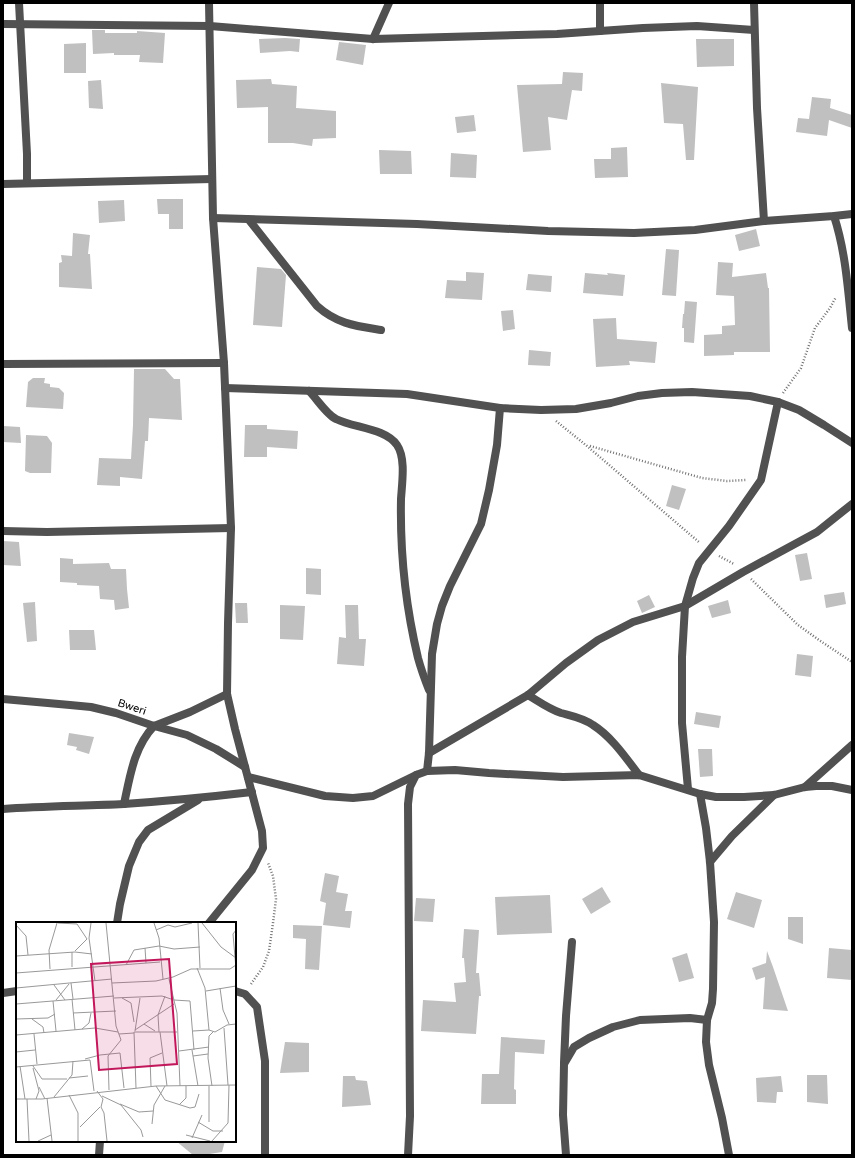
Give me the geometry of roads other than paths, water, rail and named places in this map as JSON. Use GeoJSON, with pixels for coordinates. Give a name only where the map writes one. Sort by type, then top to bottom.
{"type":"FeatureCollection","features":[{"type":"Feature","properties":{"kind":"street"},"geometry":{"type":"LineString","coordinates":[[19,3],[27,154],[26,183]]}},
{"type":"Feature","properties":{"kind":"street"},"geometry":{"type":"LineString","coordinates":[[209,3],[213,218],[224,363],[231,528],[227,694],[262,831],[263,848],[252,870],[209,922]]}},
{"type":"Feature","properties":{"kind":"street"},"geometry":{"type":"LineString","coordinates":[[373,39],[389,3]]}},
{"type":"Feature","properties":{"kind":"street"},"geometry":{"type":"LineString","coordinates":[[600,3],[600,31]]}},
{"type":"Feature","properties":{"kind":"street"},"geometry":{"type":"LineString","coordinates":[[754,3],[754,30],[764,221]]}},
{"type":"Feature","properties":{"kind":"street"},"geometry":{"type":"LineString","coordinates":[[3,24],[210,26],[373,39],[557,34],[697,26],[754,30]]}},
{"type":"Feature","properties":{"kind":"street"},"geometry":{"type":"LineString","coordinates":[[3,184],[212,179]]}},
{"type":"Feature","properties":{"kind":"street"},"geometry":{"type":"LineString","coordinates":[[213,218],[417,224],[548,231],[634,233],[695,230],[764,221],[852,214]]}},
{"type":"Feature","properties":{"kind":"street"},"geometry":{"type":"LineString","coordinates":[[834,216],[843,250],[852,328]]}},
{"type":"Feature","properties":{"kind":"street"},"geometry":{"type":"LineString","coordinates":[[249,220],[317,306],[326,314],[349,325],[381,330]]}},
{"type":"Feature","properties":{"kind":"street"},"geometry":{"type":"LineString","coordinates":[[3,364],[224,363]]}},
{"type":"Feature","properties":{"kind":"street"},"geometry":{"type":"LineString","coordinates":[[225,388],[407,394],[500,408],[541,410],[576,409],[662,392],[692,392],[750,396],[778,402],[799,410],[852,443]]}},
{"type":"Feature","properties":{"kind":"street"},"geometry":{"type":"LineString","coordinates":[[309,391],[334,419],[374,431],[389,438],[396,444],[401,453],[401,516],[409,608],[418,659],[430,696]]}},
{"type":"Feature","properties":{"kind":"street"},"geometry":{"type":"LineString","coordinates":[[688,789],[682,723],[682,657],[685,606],[699,563],[730,526],[761,480],[778,402]]}},
{"type":"Feature","properties":{"kind":"street"},"geometry":{"type":"LineString","coordinates":[[427,770],[429,753],[432,654],[437,624],[450,586],[481,524],[497,445],[500,408]]}},
{"type":"Feature","properties":{"kind":"street"},"geometry":{"type":"LineString","coordinates":[[429,753],[528,695],[566,663],[598,640],[633,622],[685,606],[817,532],[852,504]]}},
{"type":"Feature","properties":{"kind":"street"},"geometry":{"type":"LineString","coordinates":[[3,531],[47,532],[231,528]]}},
{"type":"Feature","properties":{"kind":"street"},"geometry":{"type":"LineString","coordinates":[[124,804],[136,753],[144,738],[154,726],[190,712],[227,694]]}},
{"type":"Feature","properties":{"kind":"street"},"geometry":{"type":"LineString","coordinates":[[528,695],[560,712],[593,724],[616,746],[639,775]]}},
{"type":"Feature","properties":{"kind":"street","name":"Bweri"},"geometry":{"type":"LineString","coordinates":[[3,699],[91,707],[116,713],[187,735],[216,749],[245,767]]}},
{"type":"Feature","properties":{"kind":"street"},"geometry":{"type":"LineString","coordinates":[[805,787],[852,745]]}},
{"type":"Feature","properties":{"kind":"street"},"geometry":{"type":"LineString","coordinates":[[248,777],[326,796],[353,798],[373,796],[427,770],[455,770],[563,777],[639,775],[688,789],[700,794],[716,797],[744,798],[774,795],[805,787],[832,786],[852,790]]}},
{"type":"Feature","properties":{"kind":"street"},"geometry":{"type":"LineString","coordinates":[[408,1155],[410,1116],[408,804],[410,788],[416,774]]}},
{"type":"Feature","properties":{"kind":"street"},"geometry":{"type":"LineString","coordinates":[[3,810],[31,807],[124,804],[252,792]]}},
{"type":"Feature","properties":{"kind":"street"},"geometry":{"type":"LineString","coordinates":[[700,794],[710,862],[714,922],[712,1003],[707,1020],[706,1042],[709,1065],[729,1155]]}},
{"type":"Feature","properties":{"kind":"street"},"geometry":{"type":"LineString","coordinates":[[710,862],[732,836],[774,795]]}},
{"type":"Feature","properties":{"kind":"street"},"geometry":{"type":"LineString","coordinates":[[117,922],[129,866],[139,842],[148,830],[200,798]]}},
{"type":"Feature","properties":{"kind":"street"},"geometry":{"type":"LineString","coordinates":[[566,1155],[564,1064],[572,942]]}},
{"type":"Feature","properties":{"kind":"street"},"geometry":{"type":"LineString","coordinates":[[236,991],[245,994],[257,1007],[265,1061],[266,1155]]}},
{"type":"Feature","properties":{"kind":"street"},"geometry":{"type":"LineString","coordinates":[[3,993],[16,992]]}},
{"type":"Feature","properties":{"kind":"street"},"geometry":{"type":"LineString","coordinates":[[564,1064],[574,1048],[589,1038],[613,1027],[640,1020],[690,1018],[707,1020]]}},
{"type":"Feature","properties":{"kind":"street"},"geometry":{"type":"LineString","coordinates":[[99,1155],[100,1142]]}}]}
